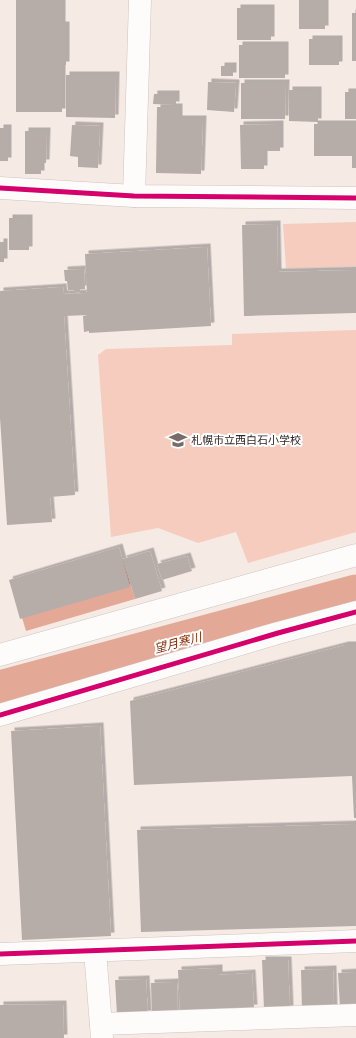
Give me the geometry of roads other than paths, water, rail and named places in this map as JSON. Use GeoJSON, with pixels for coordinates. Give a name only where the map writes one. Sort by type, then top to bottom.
{"type":"FeatureCollection","features":[{"type":"Feature","properties":{"kind":"street"},"geometry":{"type":"LineString","coordinates":[[134,196],[140,0]]}},
{"type":"Feature","properties":{"kind":"street"},"geometry":{"type":"LineString","coordinates":[[0,188],[134,196],[356,198]]}},
{"type":"Feature","properties":{"kind":"street"},"geometry":{"type":"LineString","coordinates":[[0,655],[356,555]]}},
{"type":"Feature","properties":{"kind":"street"},"geometry":{"type":"LineString","coordinates":[[0,715],[278,633],[356,612]]}},
{"type":"Feature","properties":{"kind":"street"},"geometry":{"type":"LineString","coordinates":[[0,954],[356,941]]}},
{"type":"Feature","properties":{"kind":"street"},"geometry":{"type":"LineString","coordinates":[[95,950],[101,1031],[356,1015]]}},
{"type":"Feature","properties":{"kind":"waterway","name":"望月寒川"},"geometry":{"type":"LineString","coordinates":[[0,691],[356,595]]}},
{"type":"Feature","properties":{"kind":"place","name":"札幌市立西白石小学校"},"geometry":{"type":"Point","coordinates":[178,440]}}]}
